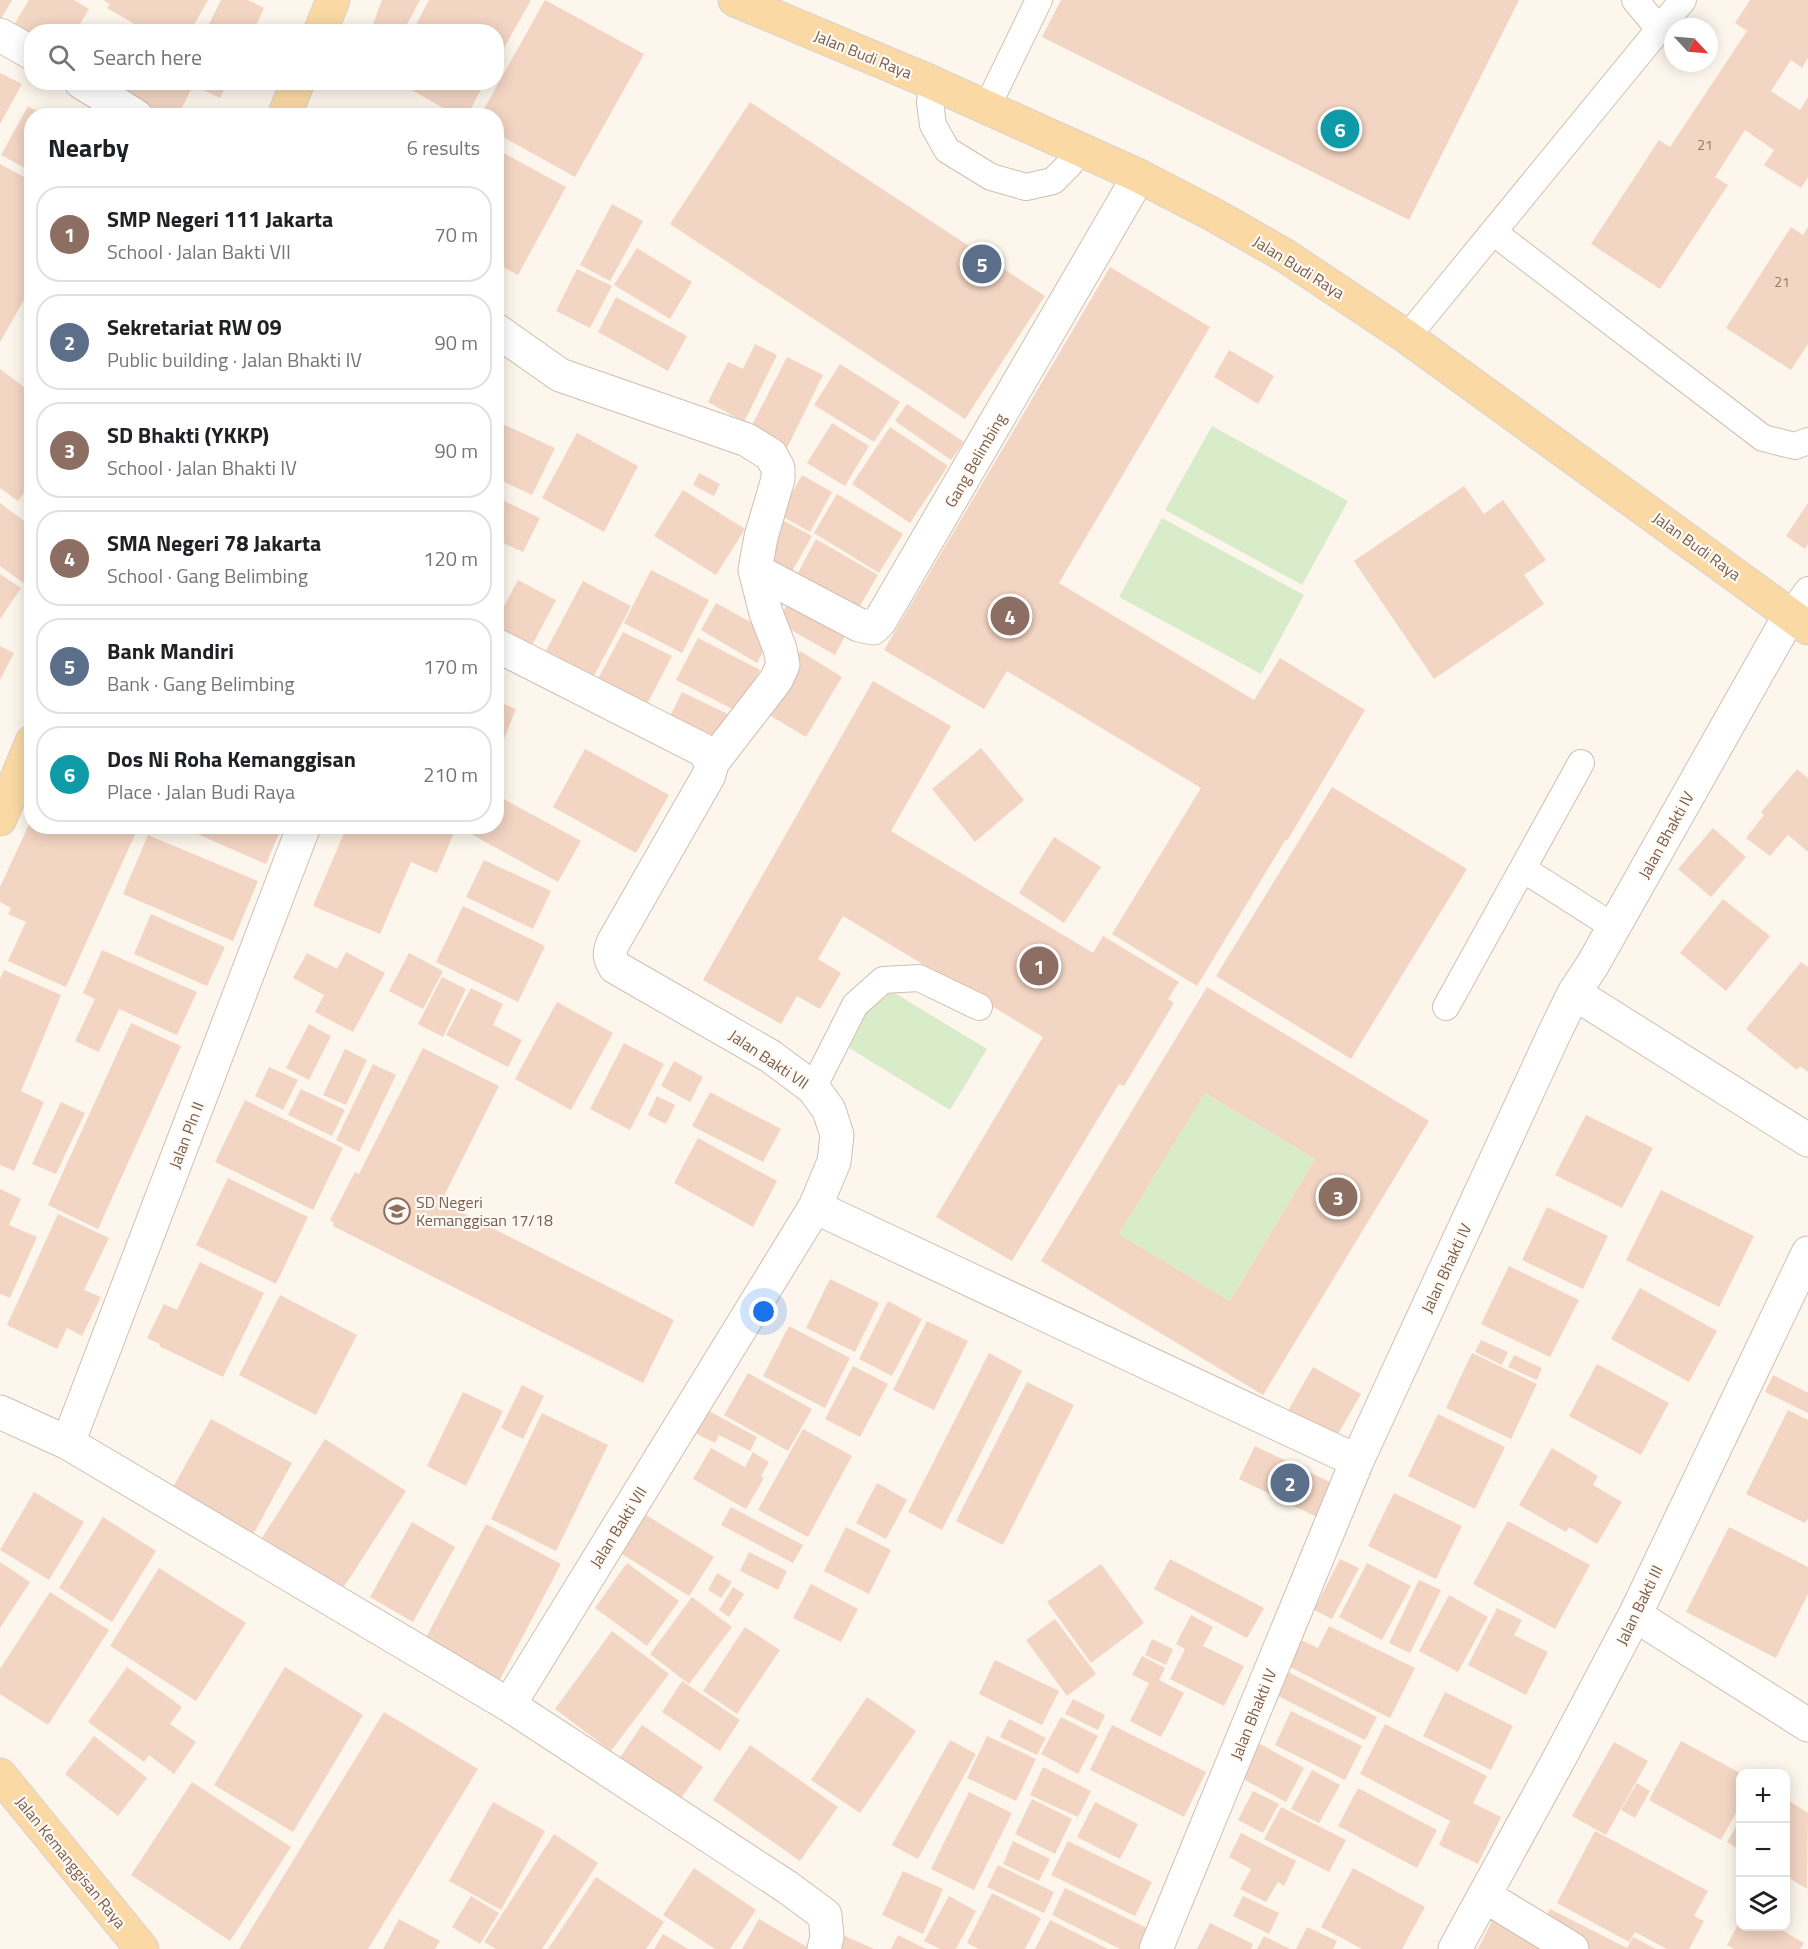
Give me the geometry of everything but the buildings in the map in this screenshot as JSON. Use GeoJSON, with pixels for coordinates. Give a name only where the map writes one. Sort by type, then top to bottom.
{"type":"FeatureCollection","features":[{"type":"Feature","properties":{"kind":"main road"},"geometry":{"type":"LineString","coordinates":[[323,24],[333,0]]}},
{"type":"Feature","properties":{"kind":"main road","name":"Jalan Budi Raya"},"geometry":{"type":"LineString","coordinates":[[748,3],[1139,176],[1284,255],[1407,337],[1802,610]]}},
{"type":"Feature","properties":{"kind":"main road"},"geometry":{"type":"LineString","coordinates":[[287,108],[295,90]]}},
{"type":"Feature","properties":{"kind":"main road"},"geometry":{"type":"LineString","coordinates":[[0,819],[24,761]]}},
{"type":"Feature","properties":{"kind":"main road","name":"Jalan Kemanggisan Raya"},"geometry":{"type":"LineString","coordinates":[[0,1775],[142,1949]]}},
{"type":"Feature","properties":{"kind":"street"},"geometry":{"type":"LineString","coordinates":[[0,35],[24,48]]}},
{"type":"Feature","properties":{"kind":"street"},"geometry":{"type":"LineString","coordinates":[[94,90],[123,108]]}},
{"type":"Feature","properties":{"kind":"street","name":"Gang Belimbing"},"geometry":{"type":"LineString","coordinates":[[755,570],[858,625],[873,628],[880,621],[1139,176]]}},
{"type":"Feature","properties":{"kind":"street"},"geometry":{"type":"LineString","coordinates":[[504,336],[560,375],[747,440],[771,455],[778,468],[778,479],[761,537],[755,570],[783,665],[776,680],[712,763],[703,750],[504,649]]}},
{"type":"Feature","properties":{"kind":"street","name":"Jalan Bhakti IV"},"geometry":{"type":"LineString","coordinates":[[1156,1949],[1357,1461],[1574,993],[1802,610]]}},
{"type":"Feature","properties":{"kind":"street","name":"Jalan Bakti VII"},"geometry":{"type":"LineString","coordinates":[[509,1705],[815,1207],[834,1162],[837,1135],[829,1110],[813,1088],[770,1056],[615,967],[609,954],[613,943],[709,775],[712,763]]}},
{"type":"Feature","properties":{"kind":"street","name":"Jalan Pln II"},"geometry":{"type":"LineString","coordinates":[[68,1443],[301,834]]}},
{"type":"Feature","properties":{"kind":"street"},"geometry":{"type":"LineString","coordinates":[[1574,993],[1808,1140]]}},
{"type":"Feature","properties":{"kind":"street"},"geometry":{"type":"LineString","coordinates":[[815,1207],[1357,1461]]}},
{"type":"Feature","properties":{"kind":"street","name":"Jalan Bakti III"},"geometry":{"type":"LineString","coordinates":[[1455,1949],[1635,1615],[1808,1253]]}},
{"type":"Feature","properties":{"kind":"street"},"geometry":{"type":"LineString","coordinates":[[0,1412],[68,1443],[509,1705],[787,1887],[825,1916],[827,1937],[824,1949]]}},
{"type":"Feature","properties":{"kind":"street"},"geometry":{"type":"LineString","coordinates":[[1635,1615],[1808,1725]]}},
{"type":"Feature","properties":{"kind":"street"},"geometry":{"type":"LineString","coordinates":[[1485,1896],[1572,1949]]}},
{"type":"Feature","properties":{"kind":"lane"},"geometry":{"type":"LineString","coordinates":[[987,107],[1039,0]]}},
{"type":"Feature","properties":{"kind":"lane"},"geometry":{"type":"LineString","coordinates":[[1635,0],[1659,29]]}},
{"type":"Feature","properties":{"kind":"lane"},"geometry":{"type":"LineString","coordinates":[[1407,337],[1683,0]]}},
{"type":"Feature","properties":{"kind":"lane"},"geometry":{"type":"LineString","coordinates":[[933,83],[930,102],[933,125],[947,150],[990,177],[1026,187],[1053,181],[1081,149]]}},
{"type":"Feature","properties":{"kind":"lane"},"geometry":{"type":"LineString","coordinates":[[1492,232],[1763,438],[1794,446],[1808,441]]}},
{"type":"Feature","properties":{"kind":"lane"},"geometry":{"type":"LineString","coordinates":[[1446,1007],[1581,763]]}},
{"type":"Feature","properties":{"kind":"lane"},"geometry":{"type":"LineString","coordinates":[[1522,869],[1614,927]]}},
{"type":"Feature","properties":{"kind":"lane"},"geometry":{"type":"LineString","coordinates":[[813,1088],[855,1005],[883,980],[919,978],[979,1007]]}},
{"type":"Feature","properties":{"kind":"green space"},"geometry":{"type":"Polygon","coordinates":[[[1212,426],[1348,501],[1302,585],[1165,510],[1212,426]]]}},
{"type":"Feature","properties":{"kind":"green space"},"geometry":{"type":"Polygon","coordinates":[[[1162,518],[1304,595],[1261,674],[1119,597],[1162,518]]]}},
{"type":"Feature","properties":{"kind":"green space"},"geometry":{"type":"Polygon","coordinates":[[[883,986],[987,1049],[950,1110],[846,1046],[883,986]]]}},
{"type":"Feature","properties":{"kind":"green space"},"geometry":{"type":"Polygon","coordinates":[[[1205,1093],[1315,1159],[1230,1301],[1119,1234],[1205,1093]]]}},
{"type":"Feature","properties":{"kind":"place","name":"Dos Ni Roha Kemanggisan"},"geometry":{"type":"Point","coordinates":[1340,129]}},
{"type":"Feature","properties":{"kind":"place","name":"Bank Mandiri"},"geometry":{"type":"Point","coordinates":[982,264]}},
{"type":"Feature","properties":{"kind":"place","name":"SMA Negeri 78 Jakarta"},"geometry":{"type":"Point","coordinates":[1010,616]}},
{"type":"Feature","properties":{"kind":"place","name":"SMP Negeri 111 Jakarta"},"geometry":{"type":"Point","coordinates":[1039,966]}},
{"type":"Feature","properties":{"kind":"place","name":"SD Bhakti (YKKP)"},"geometry":{"type":"Point","coordinates":[1338,1197]}},
{"type":"Feature","properties":{"kind":"place","name":"SD Negeri Kemanggisan 17/18"},"geometry":{"type":"Point","coordinates":[397,1211]}},
{"type":"Feature","properties":{"kind":"place","name":"Sekretariat RW 09"},"geometry":{"type":"Point","coordinates":[1290,1483]}}]}
